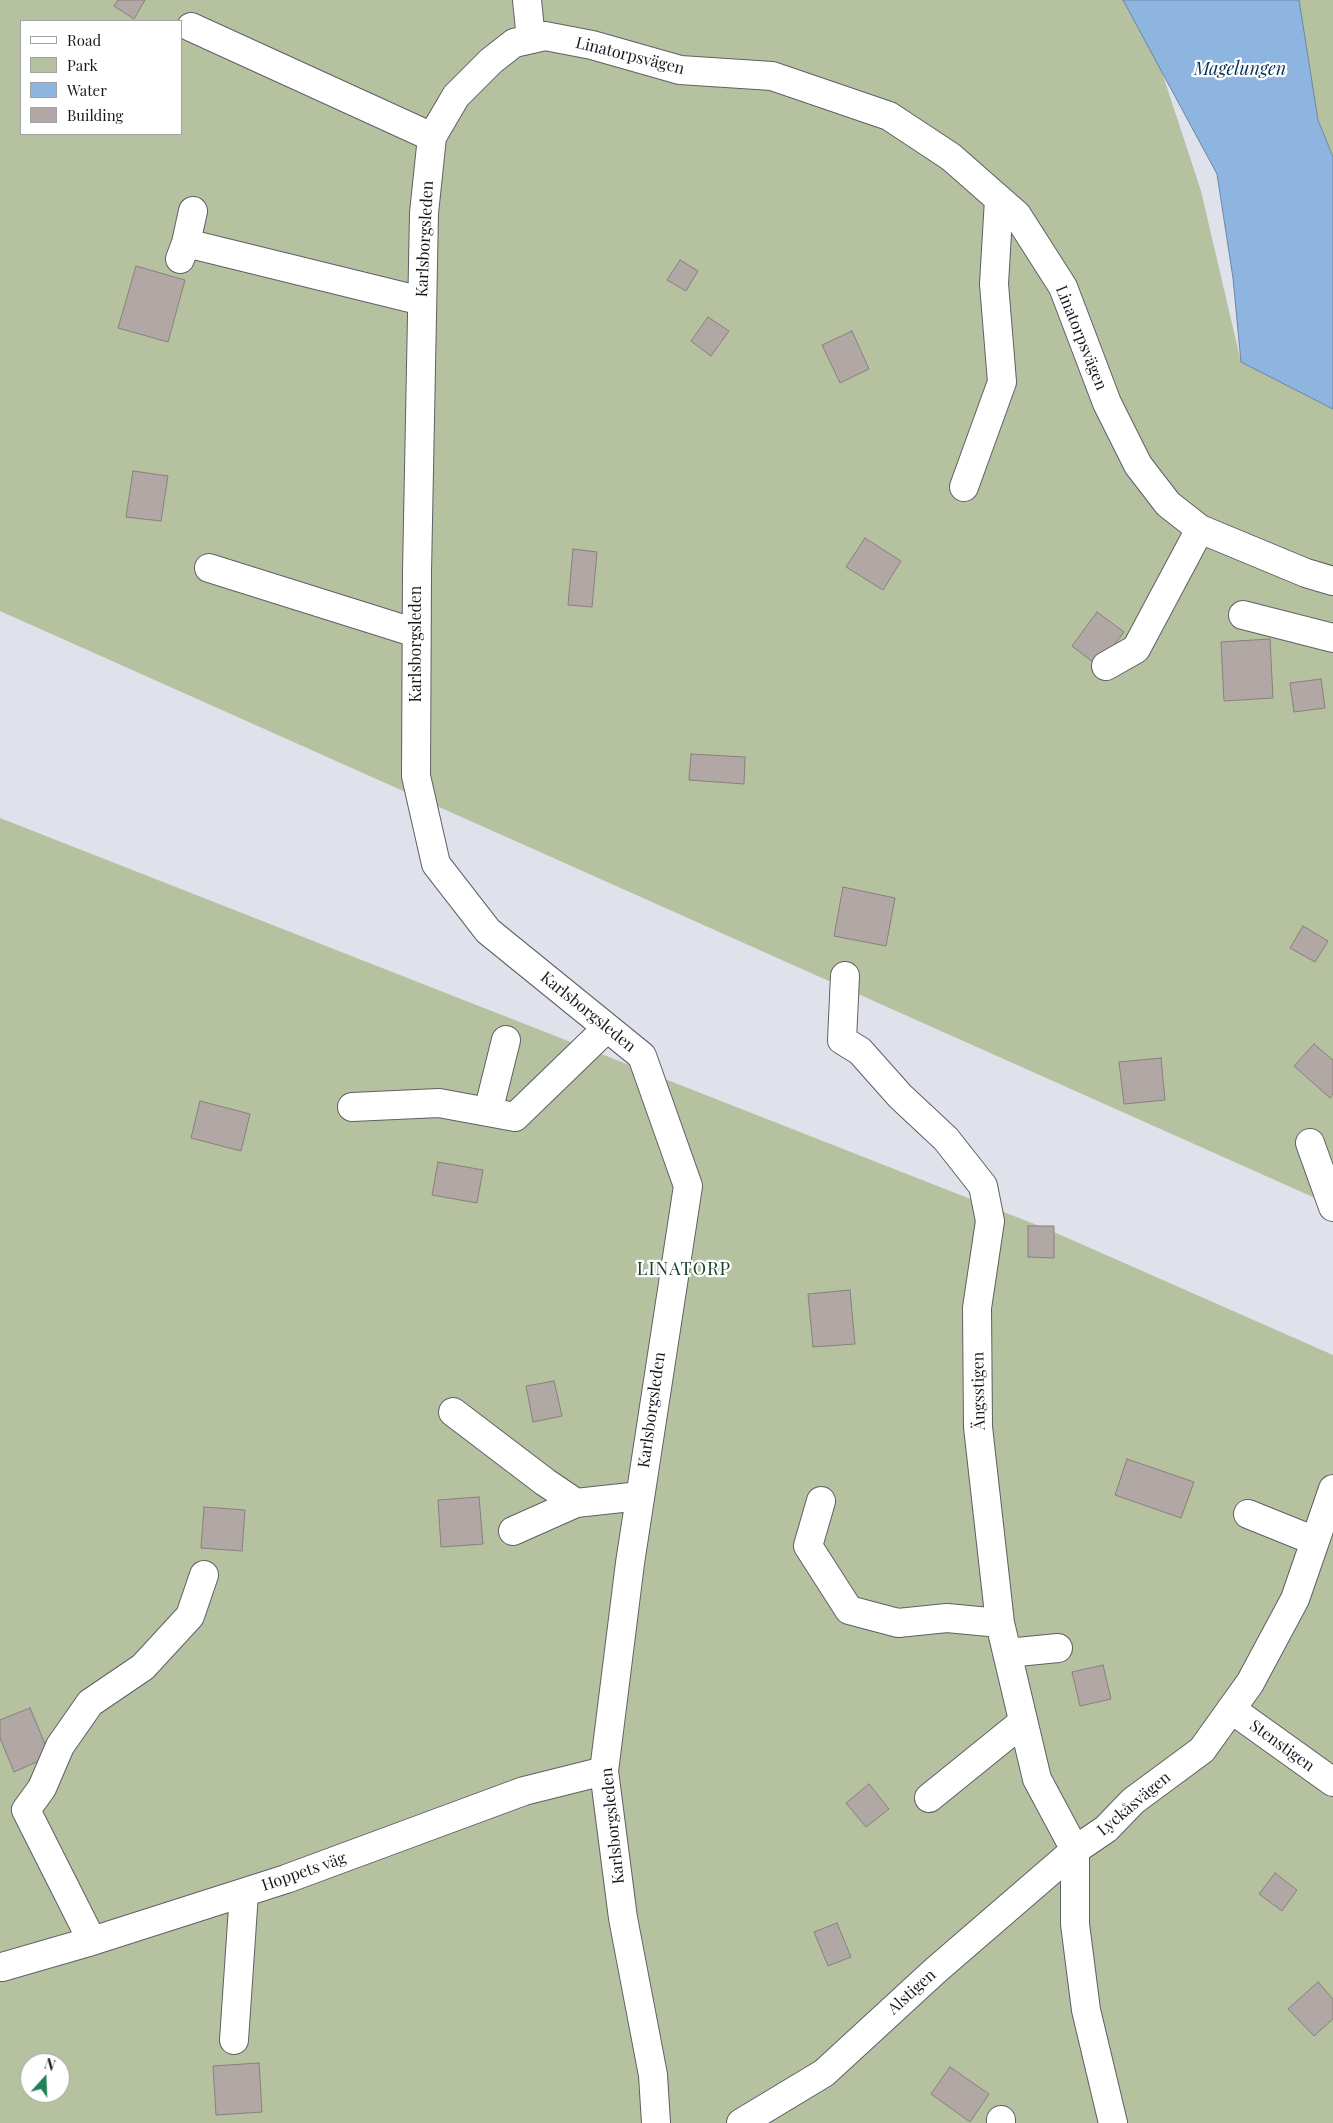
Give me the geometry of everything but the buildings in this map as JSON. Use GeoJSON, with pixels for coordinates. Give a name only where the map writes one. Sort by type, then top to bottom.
{"type":"FeatureCollection","features":[{"type":"Feature","properties":{"kind":"street"},"geometry":{"type":"LineString","coordinates":[[527,0],[531,39]]}},
{"type":"Feature","properties":{"kind":"street"},"geometry":{"type":"LineString","coordinates":[[191,27],[432,137]]}},
{"type":"Feature","properties":{"kind":"street","name":"Linatorpsvägen"},"geometry":{"type":"LineString","coordinates":[[531,39],[545,36],[582,43],[680,70],[772,76],[889,116],[951,157],[1017,215],[1062,287],[1107,403],[1138,465],[1168,504],[1200,529],[1306,573],[1333,581]]}},
{"type":"Feature","properties":{"kind":"street","name":"Karlsborgsleden"},"geometry":{"type":"LineString","coordinates":[[531,39],[514,43],[491,61],[456,96],[432,137],[424,213],[416,633],[416,776],[436,864],[488,931],[642,1056],[688,1186],[640,1496],[604,1771],[623,1918],[653,2075],[656,2123]]}},
{"type":"Feature","properties":{"kind":"street"},"geometry":{"type":"LineString","coordinates":[[964,487],[1002,382],[994,284],[998,199]]}},
{"type":"Feature","properties":{"kind":"street"},"geometry":{"type":"LineString","coordinates":[[193,211],[183,251],[422,301]]}},
{"type":"Feature","properties":{"kind":"street"},"geometry":{"type":"LineString","coordinates":[[1106,666],[1136,649],[1200,529]]}},
{"type":"Feature","properties":{"kind":"street"},"geometry":{"type":"LineString","coordinates":[[209,568],[416,633]]}},
{"type":"Feature","properties":{"kind":"street"},"geometry":{"type":"LineString","coordinates":[[1243,615],[1333,638]]}},
{"type":"Feature","properties":{"kind":"street","name":"Ängsstigen"},"geometry":{"type":"LineString","coordinates":[[845,976],[842,1040],[860,1051],[900,1096],[946,1139],[982,1186],[990,1221],[977,1308],[978,1427],[1000,1623],[1037,1780],[1075,1850]]}},
{"type":"Feature","properties":{"kind":"street"},"geometry":{"type":"LineString","coordinates":[[352,1107],[439,1103],[515,1117],[607,1028]]}},
{"type":"Feature","properties":{"kind":"street"},"geometry":{"type":"LineString","coordinates":[[488,1112],[506,1040]]}},
{"type":"Feature","properties":{"kind":"street"},"geometry":{"type":"LineString","coordinates":[[1310,1143],[1333,1207]]}},
{"type":"Feature","properties":{"kind":"street"},"geometry":{"type":"LineString","coordinates":[[453,1412],[545,1482],[576,1503]]}},
{"type":"Feature","properties":{"kind":"street","name":"Lyckåsvägen"},"geometry":{"type":"LineString","coordinates":[[1075,1850],[1106,1829],[1133,1801],[1202,1750],[1231,1710],[1250,1683],[1295,1599],[1333,1489]]}},
{"type":"Feature","properties":{"kind":"street"},"geometry":{"type":"LineString","coordinates":[[513,1531],[576,1503],[640,1496]]}},
{"type":"Feature","properties":{"kind":"street"},"geometry":{"type":"LineString","coordinates":[[821,1502],[808,1546],[849,1610],[898,1623],[947,1618],[1000,1623]]}},
{"type":"Feature","properties":{"kind":"street"},"geometry":{"type":"LineString","coordinates":[[1248,1514],[1315,1541]]}},
{"type":"Feature","properties":{"kind":"street"},"geometry":{"type":"LineString","coordinates":[[92,1941],[26,1810],[42,1788],[60,1746],[90,1703],[143,1667],[190,1616],[204,1575]]}},
{"type":"Feature","properties":{"kind":"street"},"geometry":{"type":"LineString","coordinates":[[1007,1653],[1058,1648]]}},
{"type":"Feature","properties":{"kind":"street","name":"Stenstigen"},"geometry":{"type":"LineString","coordinates":[[1231,1710],[1333,1782]]}},
{"type":"Feature","properties":{"kind":"street"},"geometry":{"type":"LineString","coordinates":[[928,1798],[1023,1722]]}},
{"type":"Feature","properties":{"kind":"street","name":"Hoppets väg"},"geometry":{"type":"LineString","coordinates":[[2,1967],[244,1893],[398,1839],[524,1791],[604,1771]]}},
{"type":"Feature","properties":{"kind":"street"},"geometry":{"type":"LineString","coordinates":[[1075,1850],[1075,1924],[1086,2010],[1113,2123]]}},
{"type":"Feature","properties":{"kind":"street","name":"Alstigen"},"geometry":{"type":"LineString","coordinates":[[741,2123],[824,2073],[936,1970],[1075,1850]]}},
{"type":"Feature","properties":{"kind":"street"},"geometry":{"type":"LineString","coordinates":[[234,2040],[244,1893]]}},
{"type":"Feature","properties":{"kind":"green space"},"geometry":{"type":"Polygon","coordinates":[[[0,0],[1123,0],[1159,63],[1201,191],[1241,362],[1333,405],[1333,1206],[0,611],[0,0]]]}},
{"type":"Feature","properties":{"kind":"green space"},"geometry":{"type":"Polygon","coordinates":[[[1299,0],[1333,0],[1333,157],[1318,121],[1299,0]]]}},
{"type":"Feature","properties":{"kind":"green space"},"geometry":{"type":"Polygon","coordinates":[[[0,818],[1047,1229],[1333,1355],[1333,2123],[0,2123],[0,818]]]}},
{"type":"Feature","properties":{"kind":"water","name":"Magelungen"},"geometry":{"type":"Polygon","coordinates":[[[1123,0],[1299,0],[1318,120],[1333,157],[1333,409],[1241,362],[1233,278],[1217,174],[1123,0]]]}},
{"type":"Feature","properties":{"kind":"district","name":"LINATORP"},"geometry":{"type":"Point","coordinates":[684,1269]}}]}
